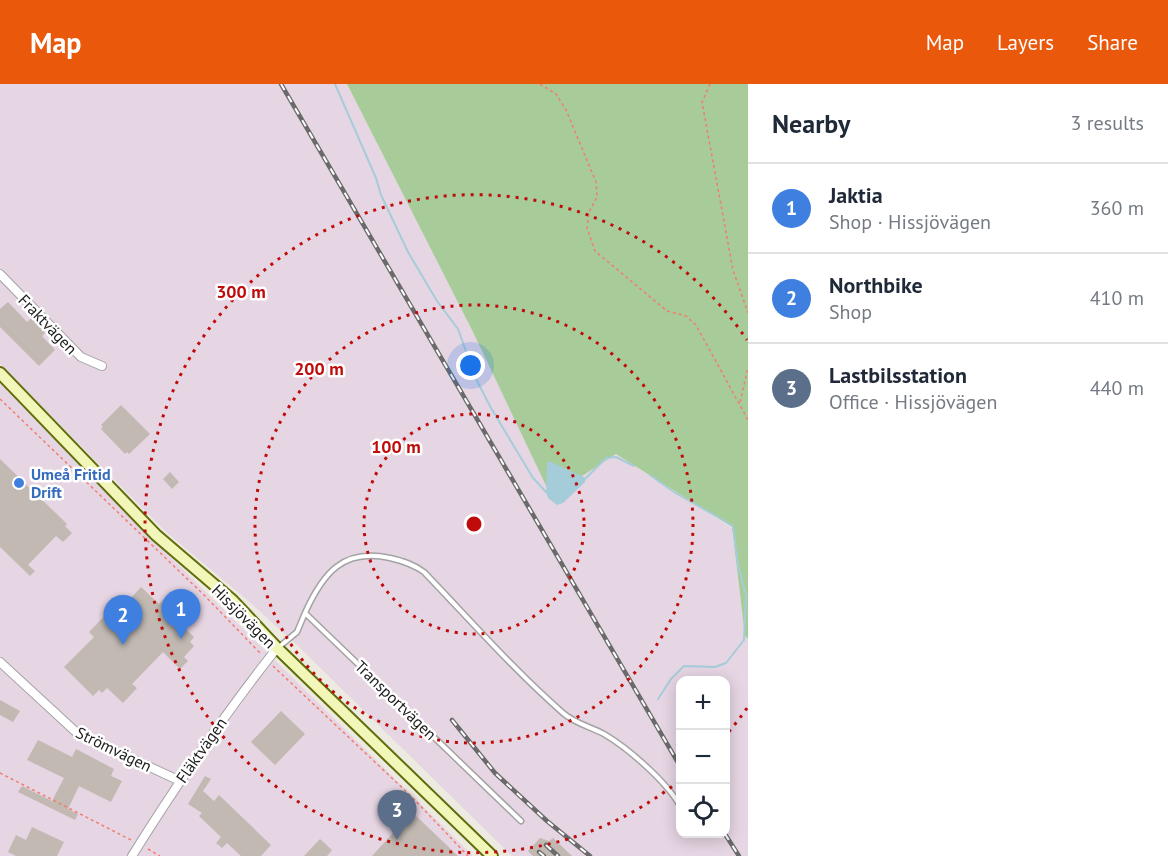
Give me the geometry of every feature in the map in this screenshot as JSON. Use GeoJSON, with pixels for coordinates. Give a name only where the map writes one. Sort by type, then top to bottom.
{"type":"FeatureCollection","features":[{"type":"Feature","properties":{"kind":"main road","name":"Hissjövägen"},"geometry":{"type":"LineString","coordinates":[[0,373],[156,535],[232,600],[277,648],[492,856]]}},
{"type":"Feature","properties":{"kind":"street","name":"Fraktvägen"},"geometry":{"type":"LineString","coordinates":[[0,274],[81,357],[88,362],[102,366]]}},
{"type":"Feature","properties":{"kind":"street","name":"Fläktvägen"},"geometry":{"type":"LineString","coordinates":[[132,856],[235,701],[277,648]]}},
{"type":"Feature","properties":{"kind":"street","name":"Strömvägen"},"geometry":{"type":"LineString","coordinates":[[0,662],[77,734],[180,781]]}},
{"type":"Feature","properties":{"kind":"lane"},"geometry":{"type":"LineString","coordinates":[[277,648],[297,632],[315,590],[334,568],[347,558],[366,554],[414,565],[424,572],[566,716],[606,736],[650,770],[676,798]]}},
{"type":"Feature","properties":{"kind":"lane","name":"Transportvägen"},"geometry":{"type":"LineString","coordinates":[[305,613],[521,821]]}},
{"type":"Feature","properties":{"kind":"path"},"geometry":{"type":"LineString","coordinates":[[540,84],[556,94],[566,110],[596,182],[597,197],[589,212],[587,228],[595,251],[667,311],[686,316],[696,325],[748,420]]}},
{"type":"Feature","properties":{"kind":"path"},"geometry":{"type":"LineString","coordinates":[[710,84],[702,102],[733,270],[748,313]]}},
{"type":"Feature","properties":{"kind":"path"},"geometry":{"type":"LineString","coordinates":[[740,403],[748,368]]}},
{"type":"Feature","properties":{"kind":"path"},"geometry":{"type":"LineString","coordinates":[[0,399],[205,596],[267,660],[411,796],[468,856]]}},
{"type":"Feature","properties":{"kind":"path"},"geometry":{"type":"LineString","coordinates":[[0,773],[136,843]]}},
{"type":"Feature","properties":{"kind":"path"},"geometry":{"type":"LineString","coordinates":[[148,849],[160,856]]}},
{"type":"Feature","properties":{"kind":"shaded area"},"geometry":{"type":"Polygon","coordinates":[[[0,84],[347,84],[472,330],[551,495],[616,454],[732,528],[745,636],[748,639],[748,856],[512,856],[298,646],[167,533],[0,364],[0,84]]]}},
{"type":"Feature","properties":{"kind":"shaded area"},"geometry":{"type":"Polygon","coordinates":[[[0,383],[127,514],[473,856],[0,856],[0,383]]]}},
{"type":"Feature","properties":{"kind":"green space"},"geometry":{"type":"Polygon","coordinates":[[[347,84],[748,84],[748,639],[745,636],[732,527],[616,454],[551,496],[472,330],[347,84]]]}},
{"type":"Feature","properties":{"kind":"water"},"geometry":{"type":"Polygon","coordinates":[[[547,462],[586,478],[585,482],[563,503],[557,505],[548,498],[546,492],[547,462]]]}},
{"type":"Feature","properties":{"kind":"building"},"geometry":{"type":"Polygon","coordinates":[[[8,302],[27,322],[33,317],[47,331],[42,336],[55,350],[39,366],[0,327],[0,309],[8,302]]]}},
{"type":"Feature","properties":{"kind":"building"},"geometry":{"type":"Polygon","coordinates":[[[121,405],[150,434],[129,454],[127,452],[125,454],[101,429],[103,427],[101,425],[121,405]]]}},
{"type":"Feature","properties":{"kind":"building"},"geometry":{"type":"Polygon","coordinates":[[[0,459],[67,524],[65,526],[72,533],[63,542],[56,536],[28,565],[35,571],[30,576],[0,547],[0,459]]]}},
{"type":"Feature","properties":{"kind":"building"},"geometry":{"type":"Polygon","coordinates":[[[170,472],[179,482],[172,489],[163,479],[170,472]]]}},
{"type":"Feature","properties":{"kind":"building"},"geometry":{"type":"Polygon","coordinates":[[[141,587],[159,604],[166,597],[170,600],[161,609],[164,612],[162,614],[178,630],[182,626],[194,637],[190,642],[194,646],[184,657],[188,661],[180,669],[163,652],[132,684],[137,688],[123,703],[107,688],[102,693],[99,690],[93,696],[64,667],[94,637],[89,632],[117,603],[119,605],[127,596],[130,599],[141,587]]]}},
{"type":"Feature","properties":{"kind":"building"},"geometry":{"type":"Polygon","coordinates":[[[0,700],[20,711],[13,722],[0,715],[0,700]]]}},
{"type":"Feature","properties":{"kind":"building"},"geometry":{"type":"Polygon","coordinates":[[[281,711],[305,734],[275,765],[251,742],[281,711]]]}},
{"type":"Feature","properties":{"kind":"building"},"geometry":{"type":"Polygon","coordinates":[[[38,740],[72,757],[76,749],[114,769],[111,776],[122,781],[111,802],[79,786],[68,809],[78,814],[75,820],[18,792],[22,786],[52,801],[64,778],[27,760],[38,740]]]}},
{"type":"Feature","properties":{"kind":"building"},"geometry":{"type":"Polygon","coordinates":[[[205,776],[211,779],[203,791],[214,801],[219,795],[271,845],[261,856],[241,856],[227,843],[222,848],[216,843],[221,837],[199,816],[202,813],[188,804],[205,776]]]}},
{"type":"Feature","properties":{"kind":"building"},"geometry":{"type":"Polygon","coordinates":[[[412,812],[458,856],[372,856],[412,812]]]}},
{"type":"Feature","properties":{"kind":"building"},"geometry":{"type":"Polygon","coordinates":[[[32,827],[64,842],[57,856],[16,856],[8,852],[16,835],[26,840],[32,827]]]}},
{"type":"Feature","properties":{"kind":"building"},"geometry":{"type":"Polygon","coordinates":[[[540,838],[549,841],[553,838],[572,856],[533,856],[528,851],[540,838]]]}},
{"type":"Feature","properties":{"kind":"building"},"geometry":{"type":"Polygon","coordinates":[[[320,839],[332,850],[327,856],[304,856],[320,839]]]}},
{"type":"Feature","properties":{"kind":"waterway"},"geometry":{"type":"LineString","coordinates":[[335,84],[376,178],[381,195],[408,252],[437,301],[458,329],[476,379],[491,408],[533,478],[546,492]]}},
{"type":"Feature","properties":{"kind":"waterway"},"geometry":{"type":"LineString","coordinates":[[586,478],[606,458],[616,457],[634,466]]}},
{"type":"Feature","properties":{"kind":"waterway"},"geometry":{"type":"LineString","coordinates":[[650,475],[674,492],[733,526],[738,565],[746,595],[744,640],[726,663],[715,667],[684,666],[671,679],[658,699]]}},
{"type":"Feature","properties":{"kind":"railway"},"geometry":{"type":"LineString","coordinates":[[281,84],[676,759]]}},
{"type":"Feature","properties":{"kind":"railway"},"geometry":{"type":"LineString","coordinates":[[452,720],[495,773],[547,821],[590,856]]}},
{"type":"Feature","properties":{"kind":"railway"},"geometry":{"type":"LineString","coordinates":[[728,838],[739,856]]}},
{"type":"Feature","properties":{"kind":"railway"},"geometry":{"type":"LineString","coordinates":[[546,845],[558,856]]}},
{"type":"Feature","properties":{"kind":"railway"},"geometry":{"type":"LineString","coordinates":[[539,852],[544,856]]}},
{"type":"Feature","properties":{"kind":"place","name":"Umeå Fritid Drift"},"geometry":{"type":"Point","coordinates":[19,483]}},
{"type":"Feature","properties":{"kind":"place","name":"Jaktia"},"geometry":{"type":"Point","coordinates":[181,639]}},
{"type":"Feature","properties":{"kind":"place","name":"Northbike"},"geometry":{"type":"Point","coordinates":[123,645]}},
{"type":"Feature","properties":{"kind":"place","name":"Lastbilsstation"},"geometry":{"type":"Point","coordinates":[397,840]}}]}
